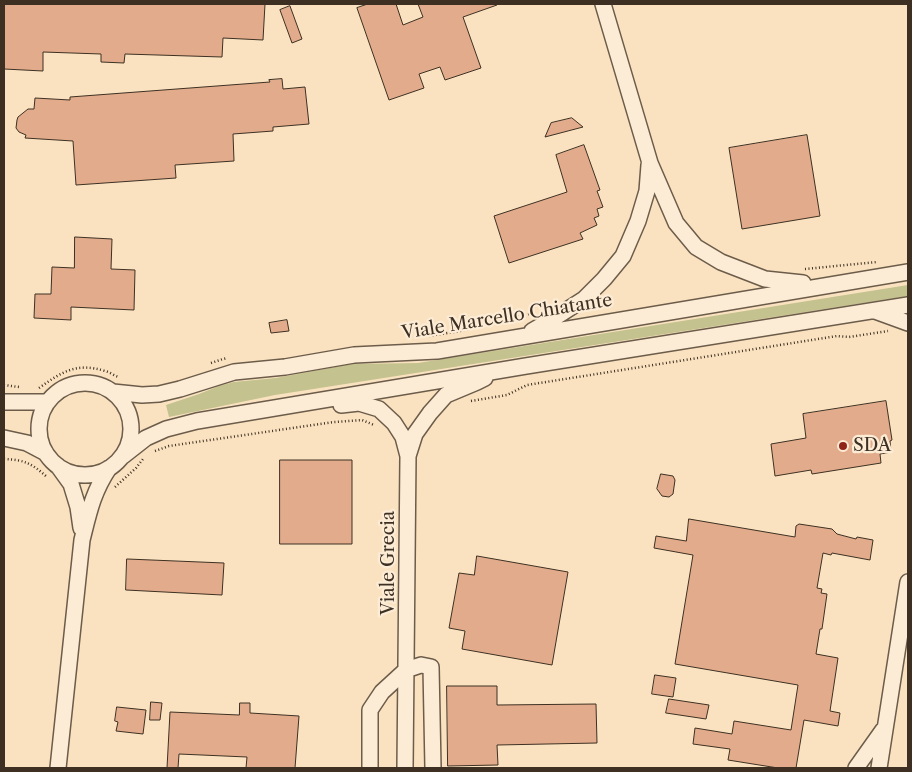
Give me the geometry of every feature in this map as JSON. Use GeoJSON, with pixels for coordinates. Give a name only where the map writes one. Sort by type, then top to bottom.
{"type":"FeatureCollection","features":[{"type":"Feature","properties":{"kind":"street"},"geometry":{"type":"LineString","coordinates":[[604,4],[650,163],[676,223],[696,247],[721,262],[764,279],[829,284]]}},
{"type":"Feature","properties":{"kind":"street"},"geometry":{"type":"LineString","coordinates":[[523,336],[584,299],[623,256],[638,221],[647,191],[650,163]]}},
{"type":"Feature","properties":{"kind":"street","name":"Viale Marcello Chiatante"},"geometry":{"type":"LineString","coordinates":[[48,402],[59,392],[72,385],[86,383],[100,385],[113,392],[142,395],[159,394],[234,372],[285,367],[354,356],[437,350],[908,272]]}},
{"type":"Feature","properties":{"kind":"street"},"geometry":{"type":"LineString","coordinates":[[58,466],[70,472],[84,475],[97,474],[109,468],[146,438],[166,429],[196,421],[908,305]]}},
{"type":"Feature","properties":{"kind":"street"},"geometry":{"type":"LineString","coordinates":[[874,310],[908,323]]}},
{"type":"Feature","properties":{"kind":"street","name":"Viale Grecia"},"geometry":{"type":"LineString","coordinates":[[408,456],[415,434],[446,395],[497,371]]}},
{"type":"Feature","properties":{"kind":"street"},"geometry":{"type":"LineString","coordinates":[[113,392],[123,402],[129,415],[132,429],[129,443],[122,456]]}},
{"type":"Feature","properties":{"kind":"street"},"geometry":{"type":"LineString","coordinates":[[4,402],[48,402],[42,414],[41,440],[46,453],[71,484],[78,507],[82,540]]}},
{"type":"Feature","properties":{"kind":"street","name":"Viale Grecia"},"geometry":{"type":"LineString","coordinates":[[276,407],[320,408],[359,403],[379,409],[394,423],[404,437],[408,456],[405,768]]}},
{"type":"Feature","properties":{"kind":"street"},"geometry":{"type":"LineString","coordinates":[[4,438],[27,443],[46,453]]}},
{"type":"Feature","properties":{"kind":"street"},"geometry":{"type":"LineString","coordinates":[[58,768],[82,540],[90,507],[100,483],[109,468]]}},
{"type":"Feature","properties":{"kind":"street"},"geometry":{"type":"LineString","coordinates":[[879,768],[908,582]]}},
{"type":"Feature","properties":{"kind":"street"},"geometry":{"type":"LineString","coordinates":[[370,768],[370,710],[382,692],[406,670],[421,665],[432,667],[433,768]]}},
{"type":"Feature","properties":{"kind":"street"},"geometry":{"type":"LineString","coordinates":[[856,768],[885,726]]}},
{"type":"Feature","properties":{"kind":"path"},"geometry":{"type":"LineString","coordinates":[[802,270],[884,261]]}},
{"type":"Feature","properties":{"kind":"path"},"geometry":{"type":"LineString","coordinates":[[429,336],[460,332],[540,312]]}},
{"type":"Feature","properties":{"kind":"path"},"geometry":{"type":"LineString","coordinates":[[205,366],[222,359],[231,358]]}},
{"type":"Feature","properties":{"kind":"path"},"geometry":{"type":"LineString","coordinates":[[32,387],[39,388],[67,370],[82,367],[95,368],[124,378]]}},
{"type":"Feature","properties":{"kind":"path"},"geometry":{"type":"LineString","coordinates":[[4,385],[24,387]]}},
{"type":"Feature","properties":{"kind":"shaded area"},"geometry":{"type":"Polygon","coordinates":[[[908,285],[908,296],[275,395],[169,417],[166,405],[234,382],[276,378],[352,364],[418,363],[908,285]]]}},
{"type":"Feature","properties":{"kind":"building"},"geometry":{"type":"Polygon","coordinates":[[[4,4],[265,4],[263,40],[223,38],[222,57],[125,54],[124,63],[101,62],[101,54],[43,52],[43,71],[4,69],[4,4]]]}},
{"type":"Feature","properties":{"kind":"building"},"geometry":{"type":"Polygon","coordinates":[[[368,4],[396,4],[403,25],[423,17],[418,4],[497,4],[463,17],[481,68],[445,80],[440,67],[419,74],[424,88],[389,100],[357,8],[368,4]]]}},
{"type":"Feature","properties":{"kind":"building"},"geometry":{"type":"Polygon","coordinates":[[[290,6],[302,39],[292,43],[280,10],[290,6]]]}},
{"type":"Feature","properties":{"kind":"building"},"geometry":{"type":"Polygon","coordinates":[[[282,79],[283,89],[305,87],[309,124],[273,127],[273,131],[233,134],[234,161],[175,165],[176,178],[76,185],[73,141],[25,138],[26,135],[19,132],[16,128],[18,117],[28,109],[34,109],[35,98],[70,100],[70,97],[270,82],[269,80],[282,79]]]}},
{"type":"Feature","properties":{"kind":"building"},"geometry":{"type":"Polygon","coordinates":[[[572,118],[583,127],[545,137],[551,123],[572,118]]]}},
{"type":"Feature","properties":{"kind":"building"},"geometry":{"type":"Polygon","coordinates":[[[807,135],[820,216],[742,229],[729,148],[807,135]]]}},
{"type":"Feature","properties":{"kind":"building"},"geometry":{"type":"Polygon","coordinates":[[[584,145],[600,190],[597,191],[603,207],[597,209],[599,216],[594,218],[597,225],[580,233],[583,239],[509,263],[494,216],[567,192],[556,155],[584,145]]]}},
{"type":"Feature","properties":{"kind":"building"},"geometry":{"type":"Polygon","coordinates":[[[75,237],[112,239],[111,269],[135,270],[134,310],[71,307],[71,320],[34,318],[35,294],[51,294],[52,267],[74,268],[75,237]]]}},
{"type":"Feature","properties":{"kind":"building"},"geometry":{"type":"Polygon","coordinates":[[[287,320],[289,331],[271,333],[269,323],[287,320]]]}},
{"type":"Feature","properties":{"kind":"building","name":"SDA"},"geometry":{"type":"Polygon","coordinates":[[[886,401],[892,440],[890,441],[891,452],[880,454],[881,463],[812,474],[811,470],[775,476],[771,444],[806,438],[803,414],[886,401]]]}},
{"type":"Feature","properties":{"kind":"building"},"geometry":{"type":"Polygon","coordinates":[[[280,460],[352,460],[352,544],[280,544],[280,460]]]}},
{"type":"Feature","properties":{"kind":"building"},"geometry":{"type":"Polygon","coordinates":[[[661,474],[673,476],[675,480],[673,494],[669,497],[662,496],[657,489],[661,474]]]}},
{"type":"Feature","properties":{"kind":"building"},"geometry":{"type":"Polygon","coordinates":[[[689,519],[795,537],[796,526],[799,524],[832,529],[837,534],[856,539],[857,537],[873,540],[870,560],[823,553],[817,588],[822,589],[821,593],[827,594],[816,654],[838,658],[830,711],[840,713],[838,726],[804,720],[796,768],[778,768],[728,760],[730,749],[693,744],[695,728],[732,734],[734,721],[791,730],[798,685],[675,664],[693,555],[654,548],[656,536],[686,541],[689,519]]]}},
{"type":"Feature","properties":{"kind":"building"},"geometry":{"type":"Polygon","coordinates":[[[477,556],[568,572],[552,665],[462,649],[465,631],[449,628],[459,573],[474,575],[477,556]]]}},
{"type":"Feature","properties":{"kind":"building"},"geometry":{"type":"Polygon","coordinates":[[[127,559],[224,563],[222,595],[126,590],[127,559]]]}},
{"type":"Feature","properties":{"kind":"building"},"geometry":{"type":"Polygon","coordinates":[[[655,675],[676,678],[673,697],[652,694],[655,675]]]}},
{"type":"Feature","properties":{"kind":"building"},"geometry":{"type":"Polygon","coordinates":[[[447,686],[497,686],[497,705],[596,704],[597,743],[497,745],[498,765],[448,766],[447,686]]]}},
{"type":"Feature","properties":{"kind":"building"},"geometry":{"type":"Polygon","coordinates":[[[669,699],[709,705],[706,719],[666,713],[669,699]]]}},
{"type":"Feature","properties":{"kind":"building"},"geometry":{"type":"Polygon","coordinates":[[[151,702],[162,703],[160,720],[150,720],[151,702]]]}},
{"type":"Feature","properties":{"kind":"building"},"geometry":{"type":"Polygon","coordinates":[[[240,703],[250,703],[250,713],[299,716],[295,768],[246,768],[247,757],[179,754],[178,768],[167,768],[170,712],[239,715],[240,703]]]}},
{"type":"Feature","properties":{"kind":"building"},"geometry":{"type":"Polygon","coordinates":[[[117,707],[146,710],[143,734],[116,731],[118,722],[115,721],[117,707]]]}},
{"type":"Feature","properties":{"kind":"place","name":"SDA"},"geometry":{"type":"Point","coordinates":[843,446]}}]}
